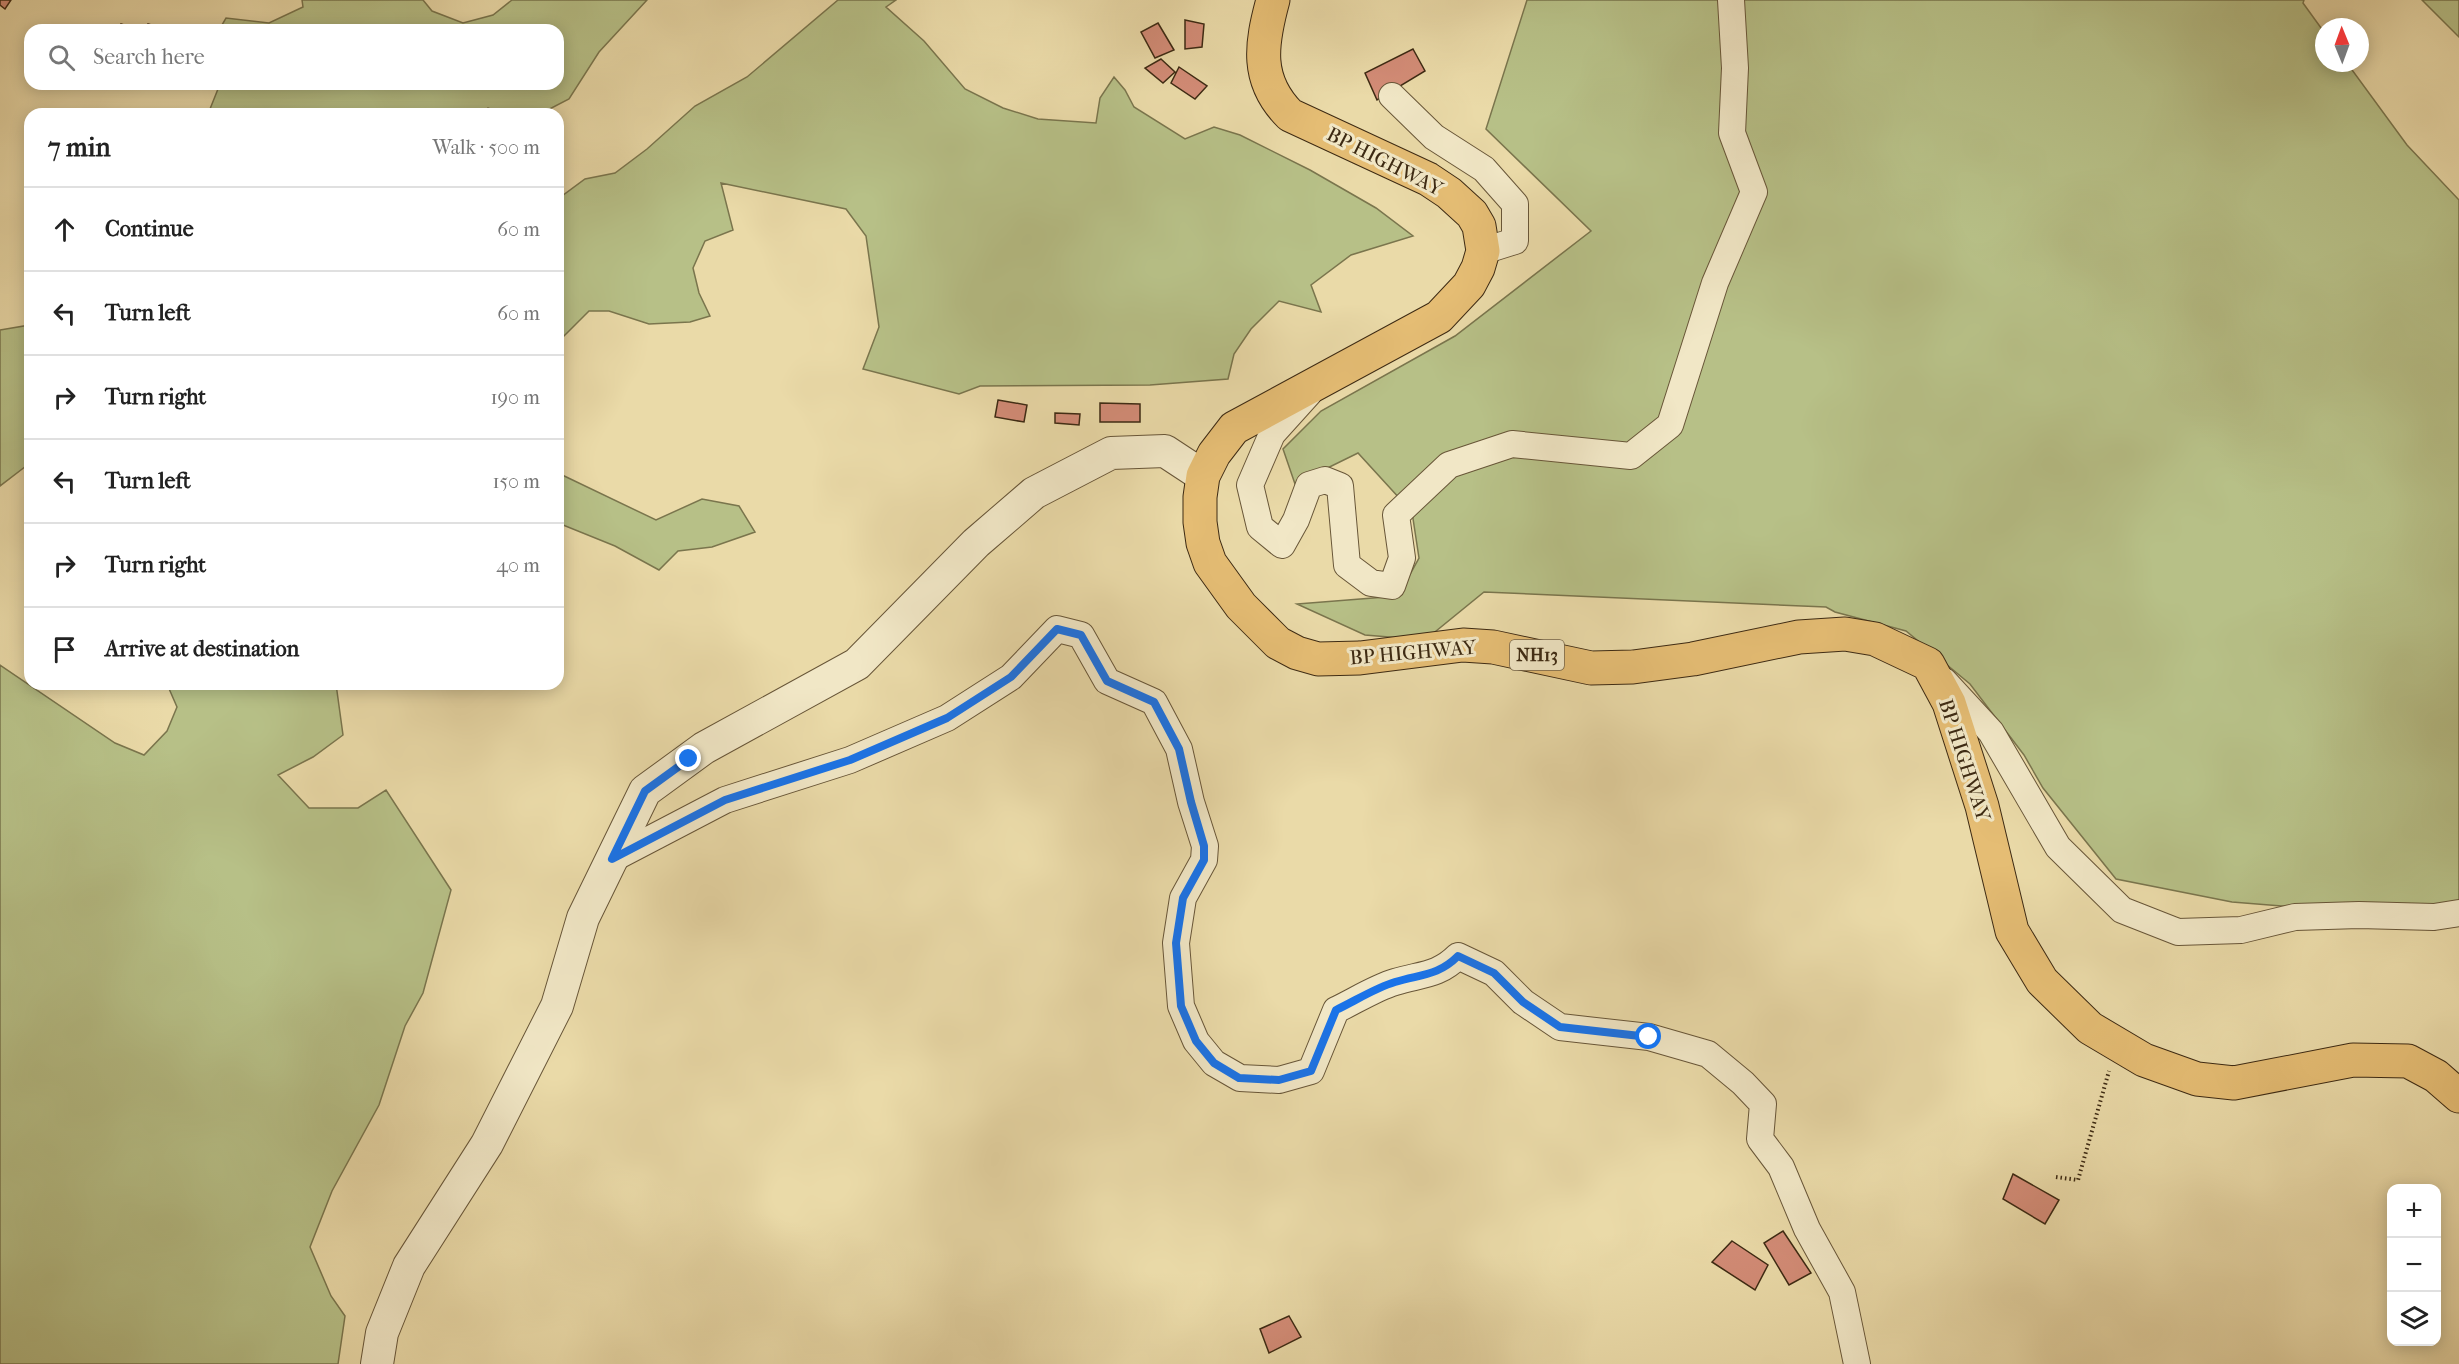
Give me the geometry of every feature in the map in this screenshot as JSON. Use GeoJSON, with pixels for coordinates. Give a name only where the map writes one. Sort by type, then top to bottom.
{"type":"FeatureCollection","features":[{"type":"Feature","properties":{"kind":"highway","name":"BP HIGHWAY"},"geometry":{"type":"LineString","coordinates":[[1273,0],[1266,27],[1264,61],[1266,81],[1275,100],[1290,114],[1428,179],[1449,193],[1472,214],[1479,226],[1483,251],[1478,268],[1469,285],[1439,317],[1234,428],[1214,454],[1203,476],[1200,497],[1203,543],[1210,562],[1242,606],[1278,643],[1297,653],[1318,659],[1360,658],[1463,645],[1493,646],[1592,668],[1633,667],[1693,659],[1799,637],[1845,634],[1875,639],[1928,664],[1949,703],[1982,806],[2012,931],[2042,981],[2090,1028],[2144,1060],[2197,1079],[2234,1083],[2353,1060],[2408,1061],[2436,1076],[2459,1096]]}},
{"type":"Feature","properties":{"kind":"street"},"geometry":{"type":"LineString","coordinates":[[1317,384],[1272,434],[1250,485],[1260,527],[1282,545],[1296,520],[1309,485],[1325,480],[1340,486],[1347,565],[1371,583],[1392,586],[1402,558],[1396,515],[1449,465],[1512,444],[1631,456],[1670,425],[1715,283],[1754,192],[1732,133],[1735,68],[1731,0]]}},
{"type":"Feature","properties":{"kind":"street"},"geometry":{"type":"LineString","coordinates":[[1392,96],[1434,137],[1484,170],[1515,204],[1515,241],[1483,251]]}},
{"type":"Feature","properties":{"kind":"street"},"geometry":{"type":"LineString","coordinates":[[377,1364],[382,1333],[409,1266],[487,1144],[557,1006],[583,918],[645,791],[704,748],[857,664],[976,543],[1034,493],[1111,453],[1165,452],[1203,476]]}},
{"type":"Feature","properties":{"kind":"street"},"geometry":{"type":"LineString","coordinates":[[612,859],[725,800],[850,760],[947,718],[1011,677],[1057,629],[1081,635],[1107,681],[1154,702],[1179,749],[1204,846],[1204,860],[1183,898],[1176,943],[1181,1006],[1196,1041],[1214,1063],[1239,1078],[1279,1080],[1311,1071],[1336,1010],[1394,983],[1434,974],[1446,968],[1458,956],[1494,973],[1523,1002],[1560,1027],[1649,1037],[1708,1054],[1743,1083],[1763,1104],[1760,1139],[1781,1167],[1807,1229],[1842,1292],[1857,1364]]}},
{"type":"Feature","properties":{"kind":"street"},"geometry":{"type":"LineString","coordinates":[[1928,664],[1991,732],[2058,847],[2122,910],[2178,932],[2241,930],[2295,917],[2359,915],[2434,917],[2459,913]]}},
{"type":"Feature","properties":{"kind":"path"},"geometry":{"type":"LineString","coordinates":[[2056,1177],[2078,1180],[2101,1096],[2118,1045]]}},
{"type":"Feature","properties":{"kind":"green space"},"geometry":{"type":"Polygon","coordinates":[[[302,0],[423,0],[432,11],[463,23],[493,15],[512,0],[647,0],[599,52],[569,99],[552,108],[210,108],[218,90],[564,90],[564,24],[222,24],[226,18],[269,23],[303,7],[302,0]]]}},
{"type":"Feature","properties":{"kind":"green space"},"geometry":{"type":"Polygon","coordinates":[[[838,0],[896,0],[886,7],[924,41],[965,89],[1003,108],[1038,119],[1096,123],[1100,98],[1114,77],[1125,90],[1134,107],[1185,139],[1214,127],[1240,135],[1310,170],[1376,208],[1413,236],[1351,255],[1311,285],[1321,312],[1279,301],[1251,329],[1234,354],[1228,379],[1150,385],[980,386],[959,394],[863,369],[879,327],[866,236],[846,209],[721,183],[733,230],[705,241],[693,268],[699,293],[710,316],[690,322],[649,324],[609,311],[589,311],[564,336],[564,195],[585,179],[615,173],[647,149],[695,106],[747,77],[838,0]]]}},
{"type":"Feature","properties":{"kind":"green space"},"geometry":{"type":"Polygon","coordinates":[[[1527,0],[2304,0],[2303,3],[2315,20],[2315,72],[2354,72],[2407,145],[2459,200],[2459,910],[2408,916],[2232,902],[2116,879],[2043,788],[2024,755],[1970,684],[1906,631],[1835,612],[1826,607],[1484,592],[1425,640],[1365,635],[1297,604],[1398,596],[1419,558],[1412,512],[1358,453],[1295,484],[1283,449],[1321,411],[1455,336],[1591,231],[1486,129],[1527,0]]]}},
{"type":"Feature","properties":{"kind":"green space"},"geometry":{"type":"Polygon","coordinates":[[[2422,0],[2459,0],[2459,37],[2422,0]]]}},
{"type":"Feature","properties":{"kind":"green space"},"geometry":{"type":"Polygon","coordinates":[[[24,326],[24,468],[0,486],[0,330],[24,326]]]}},
{"type":"Feature","properties":{"kind":"green space"},"geometry":{"type":"Polygon","coordinates":[[[564,476],[656,520],[702,499],[739,506],[755,532],[712,547],[678,551],[659,570],[615,546],[564,525],[564,476]]]}},
{"type":"Feature","properties":{"kind":"green space"},"geometry":{"type":"Polygon","coordinates":[[[0,665],[24,681],[24,690],[37,690],[115,743],[144,755],[167,731],[177,707],[170,690],[337,690],[343,735],[313,757],[278,775],[309,808],[358,808],[386,790],[451,890],[423,993],[405,1026],[379,1105],[332,1191],[310,1247],[331,1296],[345,1316],[338,1364],[0,1364],[0,665]]]}},
{"type":"Feature","properties":{"kind":"building"},"geometry":{"type":"Polygon","coordinates":[[[0,0],[11,0],[5,9],[0,5],[0,0]]]}},
{"type":"Feature","properties":{"kind":"building"},"geometry":{"type":"Polygon","coordinates":[[[1185,20],[1204,24],[1202,47],[1185,49],[1185,20]]]}},
{"type":"Feature","properties":{"kind":"building"},"geometry":{"type":"Polygon","coordinates":[[[1158,23],[1174,50],[1155,58],[1141,32],[1158,23]]]}},
{"type":"Feature","properties":{"kind":"building"},"geometry":{"type":"Polygon","coordinates":[[[1413,49],[1425,71],[1377,100],[1365,73],[1413,49]]]}},
{"type":"Feature","properties":{"kind":"building"},"geometry":{"type":"Polygon","coordinates":[[[1161,59],[1175,72],[1163,83],[1145,68],[1161,59]]]}},
{"type":"Feature","properties":{"kind":"building"},"geometry":{"type":"Polygon","coordinates":[[[1179,67],[1207,86],[1195,99],[1171,83],[1179,67]]]}},
{"type":"Feature","properties":{"kind":"building"},"geometry":{"type":"Polygon","coordinates":[[[998,400],[1027,405],[1024,422],[995,417],[998,400]]]}},
{"type":"Feature","properties":{"kind":"building"},"geometry":{"type":"Polygon","coordinates":[[[1100,403],[1140,404],[1140,422],[1100,422],[1100,403]]]}},
{"type":"Feature","properties":{"kind":"building"},"geometry":{"type":"Polygon","coordinates":[[[1055,413],[1080,414],[1079,425],[1055,423],[1055,413]]]}},
{"type":"Feature","properties":{"kind":"building"},"geometry":{"type":"Polygon","coordinates":[[[2013,1174],[2059,1200],[2045,1224],[2003,1199],[2013,1174]]]}},
{"type":"Feature","properties":{"kind":"building"},"geometry":{"type":"Polygon","coordinates":[[[1783,1231],[1811,1273],[1789,1285],[1764,1243],[1783,1231]]]}},
{"type":"Feature","properties":{"kind":"building"},"geometry":{"type":"Polygon","coordinates":[[[1732,1241],[1768,1265],[1755,1290],[1712,1262],[1732,1241]]]}},
{"type":"Feature","properties":{"kind":"building"},"geometry":{"type":"Polygon","coordinates":[[[1289,1316],[1301,1337],[1269,1353],[1260,1329],[1289,1316]]]}},
{"type":"Feature","properties":{"kind":"route"},"geometry":{"type":"LineString","coordinates":[[689,759],[645,791],[612,859],[725,800],[850,760],[947,718],[1011,677],[1057,629],[1081,635],[1107,681],[1154,702],[1179,749],[1204,846],[1204,860],[1183,898],[1176,943],[1181,1006],[1196,1041],[1214,1063],[1239,1078],[1279,1080],[1311,1071],[1336,1010],[1394,983],[1434,974],[1446,968],[1458,956],[1494,973],[1523,1002],[1560,1027],[1649,1037]]}}]}
